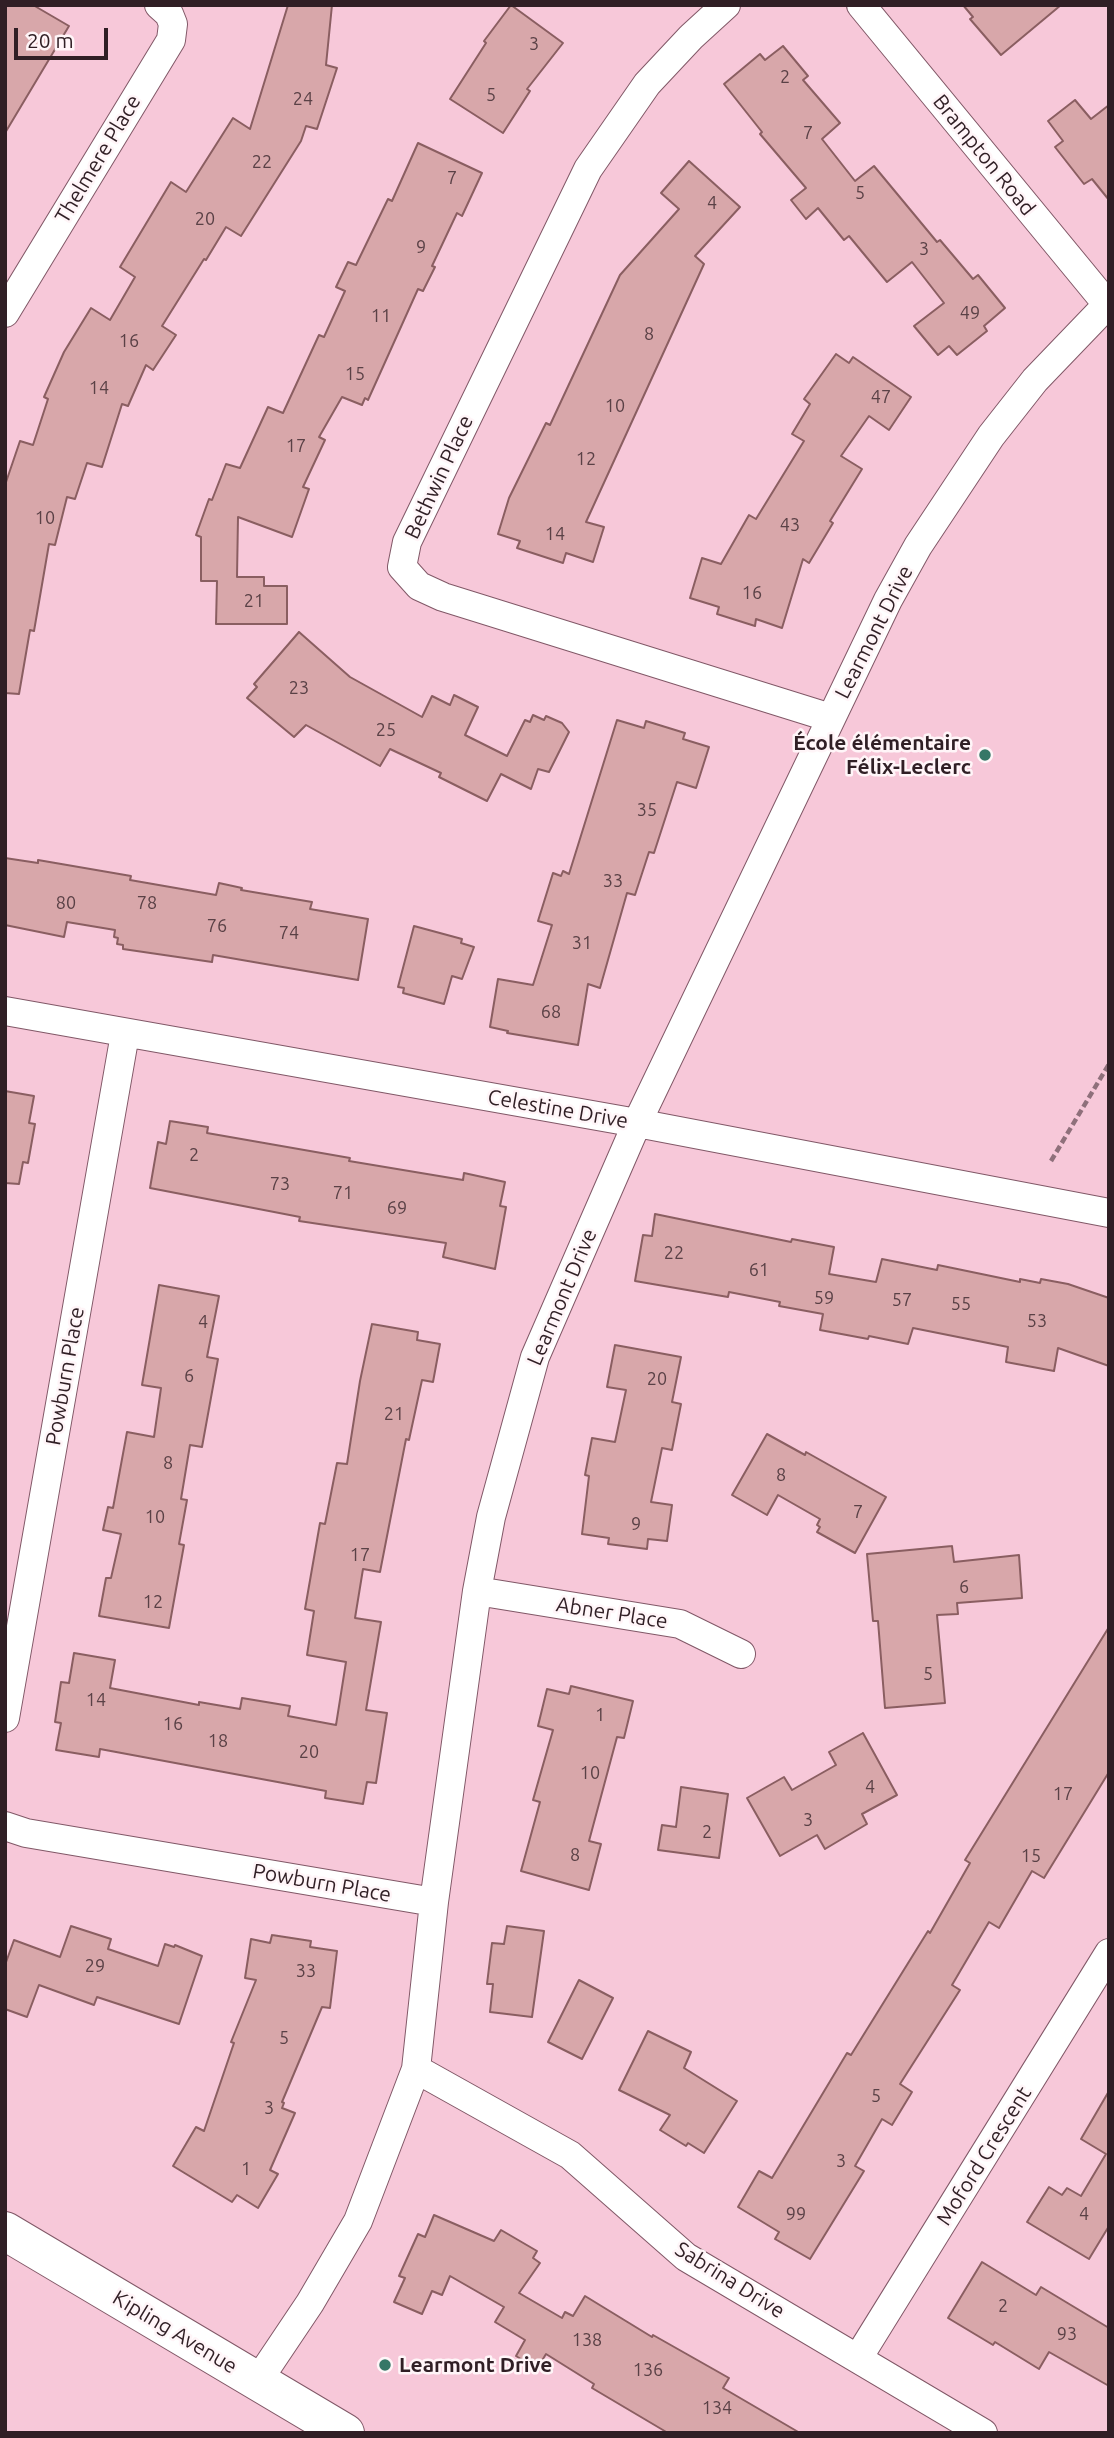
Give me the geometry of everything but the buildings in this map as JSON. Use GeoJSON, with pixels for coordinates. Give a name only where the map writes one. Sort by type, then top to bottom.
{"type":"FeatureCollection","features":[{"type":"Feature","properties":{"kind":"main road","name":"Kipling Avenue"},"geometry":{"type":"LineString","coordinates":[[5,2231],[345,2433]]}},
{"type":"Feature","properties":{"kind":"street","name":"Thelmere Place"},"geometry":{"type":"LineString","coordinates":[[5,313],[171,40],[173,24],[169,15],[159,5]]}},
{"type":"Feature","properties":{"kind":"street","name":"Bethwin Place"},"geometry":{"type":"LineString","coordinates":[[726,5],[691,37],[648,84],[588,169],[407,542],[402,567],[419,586],[443,597],[831,718]]}},
{"type":"Feature","properties":{"kind":"street","name":"Brampton Road"},"geometry":{"type":"LineString","coordinates":[[861,5],[1108,303]]}},
{"type":"Feature","properties":{"kind":"street","name":"Learmont Drive"},"geometry":{"type":"LineString","coordinates":[[257,2382],[310,2303],[358,2221],[416,2069],[433,1902],[477,1591],[491,1517],[535,1357],[637,1123],[888,600],[918,545],[991,436],[1035,380],[1108,303]]}},
{"type":"Feature","properties":{"kind":"street","name":"Celestine Drive"},"geometry":{"type":"LineString","coordinates":[[5,1011],[637,1123],[1109,1213]]}},
{"type":"Feature","properties":{"kind":"street","name":"Powburn Place"},"geometry":{"type":"LineString","coordinates":[[5,1718],[125,1034]]}},
{"type":"Feature","properties":{"kind":"street","name":"Abner Place"},"geometry":{"type":"LineString","coordinates":[[477,1591],[680,1624],[740,1654]]}},
{"type":"Feature","properties":{"kind":"street","name":"Powburn Place"},"geometry":{"type":"LineString","coordinates":[[5,1826],[26,1833],[433,1902]]}},
{"type":"Feature","properties":{"kind":"street","name":"Moford Crescent"},"geometry":{"type":"LineString","coordinates":[[858,2358],[1109,1953]]}},
{"type":"Feature","properties":{"kind":"street","name":"Sabrina Drive"},"geometry":{"type":"LineString","coordinates":[[416,2069],[570,2155],[686,2257],[983,2433]]}},
{"type":"Feature","properties":{"kind":"path"},"geometry":{"type":"LineString","coordinates":[[1051,1161],[1109,1064]]}},
{"type":"Feature","properties":{"kind":"place","name":"École élémentaire Félix-Leclerc"},"geometry":{"type":"Point","coordinates":[985,755]}},
{"type":"Feature","properties":{"kind":"place","name":"Learmont Drive"},"geometry":{"type":"Point","coordinates":[385,2365]}}]}
